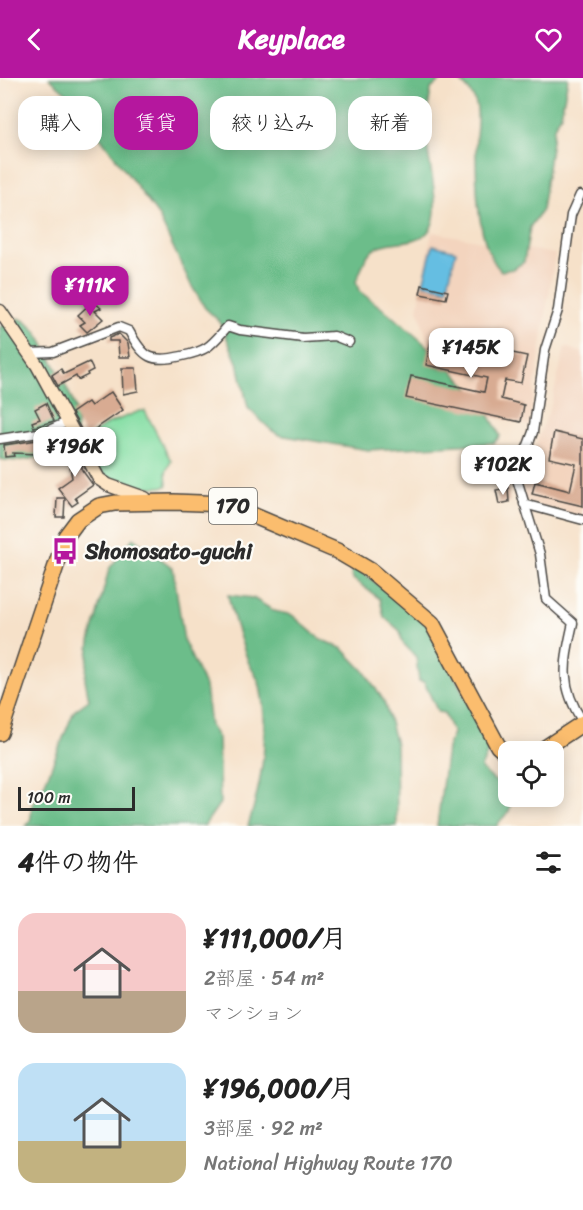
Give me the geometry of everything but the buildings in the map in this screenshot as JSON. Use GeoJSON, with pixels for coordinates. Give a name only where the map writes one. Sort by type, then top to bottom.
{"type":"FeatureCollection","features":[{"type":"Feature","properties":{"kind":"highway","name":"170"},"geometry":{"type":"LineString","coordinates":[[0,733],[66,536],[78,520],[99,507],[147,503],[226,504],[337,551],[371,571],[432,623],[498,746]]}},
{"type":"Feature","properties":{"kind":"highway"},"geometry":{"type":"LineString","coordinates":[[556,741],[583,723]]}},
{"type":"Feature","properties":{"kind":"street"},"geometry":{"type":"LineString","coordinates":[[580,195],[571,215],[558,310],[545,350],[533,432],[527,448],[516,461],[516,476],[540,554],[546,599],[573,622],[583,626]]}},
{"type":"Feature","properties":{"kind":"street"},"geometry":{"type":"LineString","coordinates":[[0,310],[28,353],[99,479],[119,490],[145,498],[147,503]]}},
{"type":"Feature","properties":{"kind":"street"},"geometry":{"type":"LineString","coordinates":[[28,353],[53,352],[119,327],[129,331],[139,349],[153,359],[171,360],[198,354],[228,326],[240,330],[303,338],[334,336],[349,342]]}},
{"type":"Feature","properties":{"kind":"street"},"geometry":{"type":"LineString","coordinates":[[0,439],[45,432],[67,422]]}},
{"type":"Feature","properties":{"kind":"street"},"geometry":{"type":"LineString","coordinates":[[524,504],[583,520]]}},
{"type":"Feature","properties":{"kind":"street"},"geometry":{"type":"LineString","coordinates":[[573,622],[565,669],[567,692],[570,703],[583,723]]}},
{"type":"Feature","properties":{"kind":"shaded area"},"geometry":{"type":"Polygon","coordinates":[[[432,232],[555,254],[529,425],[417,401],[428,343],[418,309],[432,232]]]}},
{"type":"Feature","properties":{"kind":"shaded area"},"geometry":{"type":"Polygon","coordinates":[[[565,347],[583,353],[583,518],[530,503],[525,498],[521,477],[523,462],[532,455],[551,405],[565,347]]]}},
{"type":"Feature","properties":{"kind":"green space"},"geometry":{"type":"Polygon","coordinates":[[[49,78],[444,78],[431,89],[430,96],[348,96],[348,150],[428,150],[435,203],[432,226],[426,234],[412,240],[380,246],[373,250],[367,256],[356,281],[359,291],[418,338],[458,377],[476,397],[500,436],[494,443],[368,450],[279,435],[271,430],[248,408],[239,367],[220,322],[205,308],[191,285],[158,215],[102,139],[102,96],[69,95],[49,78]]]}},
{"type":"Feature","properties":{"kind":"green space"},"geometry":{"type":"Polygon","coordinates":[[[457,78],[568,78],[561,115],[554,127],[542,210],[530,227],[524,262],[513,269],[501,271],[486,245],[477,191],[477,108],[471,93],[457,78]]]}},
{"type":"Feature","properties":{"kind":"green space"},"geometry":{"type":"Polygon","coordinates":[[[19,318],[35,330],[42,341],[72,399],[77,425],[74,436],[65,446],[43,456],[13,461],[0,459],[0,327],[19,318]]]}},
{"type":"Feature","properties":{"kind":"green space"},"geometry":{"type":"Polygon","coordinates":[[[145,411],[171,461],[166,472],[167,486],[147,487],[116,481],[92,463],[82,441],[107,424],[145,411]]]}},
{"type":"Feature","properties":{"kind":"green space"},"geometry":{"type":"Polygon","coordinates":[[[133,538],[173,568],[184,641],[205,686],[210,726],[218,738],[220,803],[204,826],[26,826],[30,822],[33,804],[44,785],[74,711],[89,700],[85,679],[90,642],[109,569],[133,538]]]}},
{"type":"Feature","properties":{"kind":"green space"},"geometry":{"type":"Polygon","coordinates":[[[356,567],[426,623],[491,745],[481,768],[498,783],[498,807],[510,807],[497,826],[437,826],[447,748],[453,733],[444,713],[438,712],[424,682],[419,681],[416,657],[402,642],[400,631],[384,617],[380,599],[353,579],[351,573],[356,567]]]}},
{"type":"Feature","properties":{"kind":"green space"},"geometry":{"type":"Polygon","coordinates":[[[228,595],[253,598],[274,611],[292,615],[320,639],[343,649],[364,671],[384,701],[396,744],[397,826],[248,826],[261,774],[265,739],[263,704],[259,683],[245,653],[228,595]]]}},
{"type":"Feature","properties":{"kind":"water"},"geometry":{"type":"Polygon","coordinates":[[[433,245],[456,251],[447,289],[423,284],[433,245]]]}},
{"type":"Feature","properties":{"kind":"place","name":"Shomosato-guchi"},"geometry":{"type":"Point","coordinates":[65,551]}}]}
